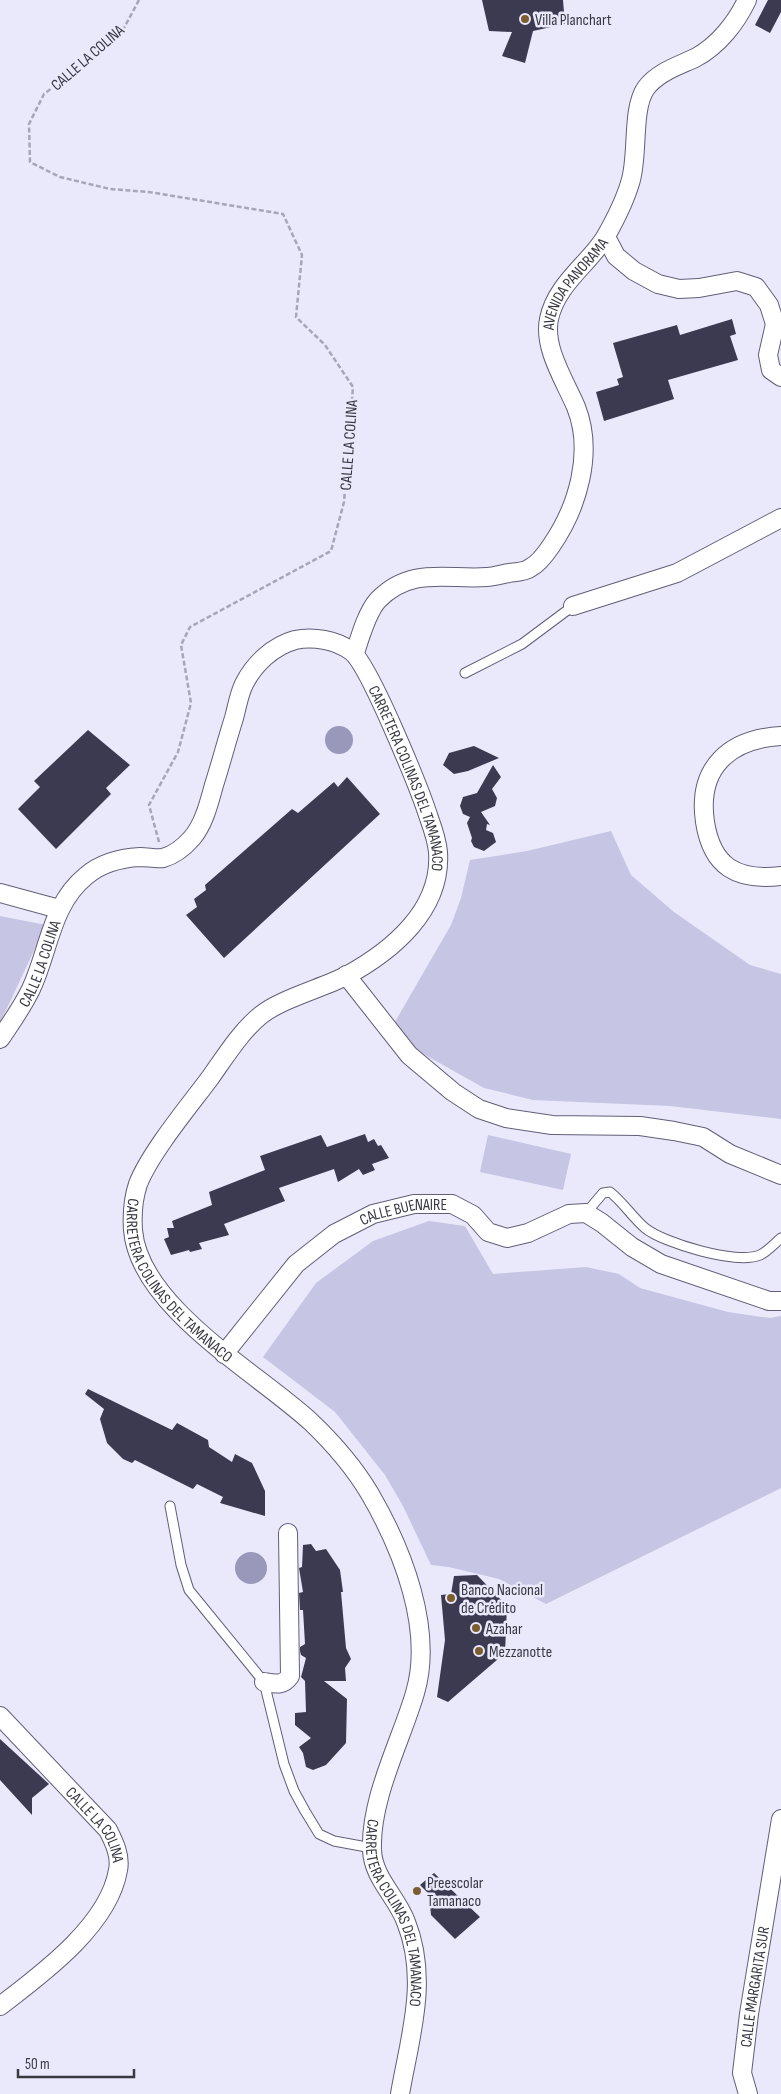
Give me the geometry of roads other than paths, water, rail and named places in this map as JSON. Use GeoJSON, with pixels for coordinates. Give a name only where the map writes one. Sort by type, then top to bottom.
{"type":"FeatureCollection","features":[{"type":"Feature","properties":{"kind":"street","name":"AVENIDA PANORAMA"},"geometry":{"type":"LineString","coordinates":[[355,653],[362,631],[378,601],[399,586],[423,576],[487,577],[530,569],[551,547],[565,523],[577,494],[583,464],[584,432],[548,334],[549,319],[554,303],[569,280],[606,237],[631,182],[636,152],[638,106],[645,89],[656,78],[714,46],[740,14],[747,0]]}},
{"type":"Feature","properties":{"kind":"street"},"geometry":{"type":"LineString","coordinates":[[606,237],[616,256],[634,271],[658,284],[679,289],[699,288],[737,281],[756,287],[769,305],[775,324],[768,355],[771,370],[781,377]]}},
{"type":"Feature","properties":{"kind":"street"},"geometry":{"type":"LineString","coordinates":[[574,606],[676,573],[781,518]]}},
{"type":"Feature","properties":{"kind":"street"},"geometry":{"type":"LineString","coordinates":[[0,893],[59,909],[71,890],[102,864],[139,857],[164,858],[182,849],[196,834],[209,805],[244,684],[256,666],[270,651],[298,639],[327,639],[355,653]]}},
{"type":"Feature","properties":{"kind":"street","name":"CARRETERA COLINAS DEL TAMANACO"},"geometry":{"type":"LineString","coordinates":[[355,653],[375,690],[426,809],[434,833],[438,856],[434,883],[421,914],[398,939],[377,956],[346,975],[262,1013],[239,1040],[183,1115],[139,1180],[132,1209],[133,1234],[138,1259],[171,1305],[224,1354],[278,1394],[310,1421],[343,1455],[368,1490],[388,1528],[417,1611],[421,1644],[419,1677],[382,1786],[374,1825],[372,1848],[375,1868],[403,1914],[412,1939],[417,1962],[418,1992],[415,2020],[400,2094]]}},
{"type":"Feature","properties":{"kind":"street"},"geometry":{"type":"LineString","coordinates":[[781,736],[766,737],[740,745],[720,759],[712,770],[704,807],[710,845],[725,865],[738,873],[755,876],[781,876]]}},
{"type":"Feature","properties":{"kind":"street","name":"CALLE LA COLINA"},"geometry":{"type":"LineString","coordinates":[[0,1038],[30,991],[59,909]]}},
{"type":"Feature","properties":{"kind":"street"},"geometry":{"type":"LineString","coordinates":[[346,975],[409,1055],[453,1092],[479,1109],[506,1118],[552,1125],[640,1126],[703,1137],[730,1154],[781,1175]]}},
{"type":"Feature","properties":{"kind":"street","name":"CALLE BUENAIRE"},"geometry":{"type":"LineString","coordinates":[[224,1354],[296,1264],[334,1234],[374,1214],[414,1204],[452,1204],[473,1215],[488,1232],[507,1238],[528,1233],[569,1214],[586,1213]]}},
{"type":"Feature","properties":{"kind":"street"},"geometry":{"type":"LineString","coordinates":[[586,1213],[632,1247],[661,1264],[769,1301],[781,1301]]}},
{"type":"Feature","properties":{"kind":"street"},"geometry":{"type":"LineString","coordinates":[[264,1682],[279,1685],[286,1682],[290,1676],[288,1533]]}},
{"type":"Feature","properties":{"kind":"street","name":"CALLE LA COLINA"},"geometry":{"type":"LineString","coordinates":[[0,1716],[108,1830],[116,1847],[119,1869],[112,1889],[100,1912],[85,1931],[66,1952],[0,2006]]}},
{"type":"Feature","properties":{"kind":"street","name":"CALLE MARGARITA SUR"},"geometry":{"type":"LineString","coordinates":[[748,2094],[742,2072],[749,2014],[781,1819]]}},
{"type":"Feature","properties":{"kind":"lane"},"geometry":{"type":"LineString","coordinates":[[465,673],[522,644],[574,606]]}},
{"type":"Feature","properties":{"kind":"lane"},"geometry":{"type":"LineString","coordinates":[[586,1213],[603,1193],[610,1192],[646,1229],[680,1246],[728,1256],[750,1258],[761,1255],[781,1238]]}},
{"type":"Feature","properties":{"kind":"lane"},"geometry":{"type":"LineString","coordinates":[[170,1506],[180,1566],[189,1590],[264,1682],[284,1764],[294,1792],[319,1834],[334,1842],[372,1848]]}},
{"type":"Feature","properties":{"kind":"place","name":"Villa Planchart"},"geometry":{"type":"Point","coordinates":[525,19]}},
{"type":"Feature","properties":{"kind":"place","name":"Banco Nacional de Crédito"},"geometry":{"type":"Point","coordinates":[451,1598]}},
{"type":"Feature","properties":{"kind":"place","name":"Azahar"},"geometry":{"type":"Point","coordinates":[476,1628]}},
{"type":"Feature","properties":{"kind":"place","name":"Mezzanotte"},"geometry":{"type":"Point","coordinates":[479,1651]}},
{"type":"Feature","properties":{"kind":"place","name":"Preescolar Tamanaco"},"geometry":{"type":"Point","coordinates":[417,1891]}}]}
